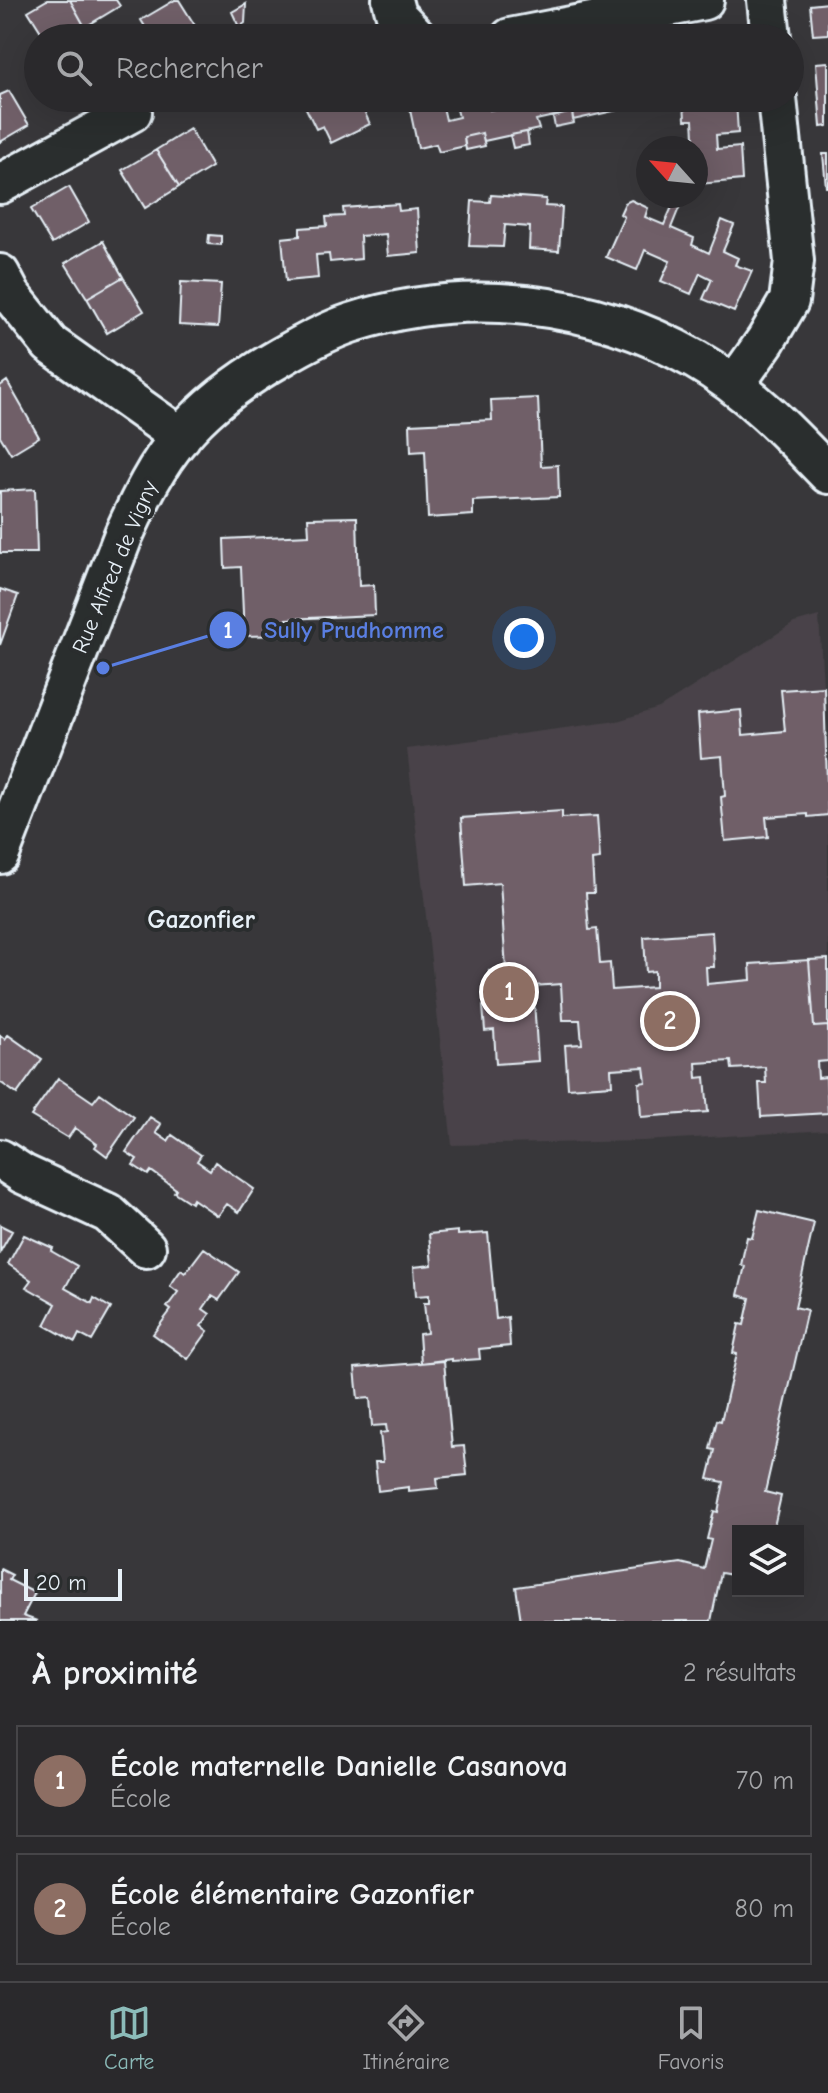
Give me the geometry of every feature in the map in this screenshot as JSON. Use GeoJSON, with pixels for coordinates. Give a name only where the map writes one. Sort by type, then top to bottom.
{"type":"FeatureCollection","features":[{"type":"Feature","properties":{"kind":"street"},"geometry":{"type":"LineString","coordinates":[[392,0],[396,15],[405,24]]}},
{"type":"Feature","properties":{"kind":"street"},"geometry":{"type":"LineString","coordinates":[[581,24],[704,0]]}},
{"type":"Feature","properties":{"kind":"street"},"geometry":{"type":"LineString","coordinates":[[767,0],[770,24]]}},
{"type":"Feature","properties":{"kind":"street"},"geometry":{"type":"LineString","coordinates":[[0,184],[132,112]]}},
{"type":"Feature","properties":{"kind":"street"},"geometry":{"type":"LineString","coordinates":[[735,384],[789,301],[794,261],[778,112]]}},
{"type":"Feature","properties":{"kind":"street"},"geometry":{"type":"LineString","coordinates":[[0,274],[11,295],[50,344],[181,437]]}},
{"type":"Feature","properties":{"kind":"street","name":"Rue Alfred de Vigny"},"geometry":{"type":"LineString","coordinates":[[0,854],[124,534],[147,484],[181,437],[211,405],[255,371],[307,342],[350,323],[450,303],[504,303],[556,308],[610,321],[657,340],[735,384],[828,474]]}},
{"type":"Feature","properties":{"kind":"street"},"geometry":{"type":"LineString","coordinates":[[0,1159],[23,1174],[108,1213],[146,1248]]}},
{"type":"Feature","properties":{"kind":"shaded area"},"geometry":{"type":"Polygon","coordinates":[[[819,616],[828,773],[828,1130],[644,1141],[452,1145],[407,749],[617,721],[659,708],[794,623],[819,616]]]}},
{"type":"Feature","properties":{"kind":"building"},"geometry":{"type":"Polygon","coordinates":[[[47,0],[70,0],[83,24],[36,24],[28,11],[47,0]]]}},
{"type":"Feature","properties":{"kind":"building"},"geometry":{"type":"Polygon","coordinates":[[[70,0],[116,0],[120,6],[90,24],[83,24],[70,0]]]}},
{"type":"Feature","properties":{"kind":"building"},"geometry":{"type":"Polygon","coordinates":[[[179,0],[194,24],[143,24],[141,20],[179,0]]]}},
{"type":"Feature","properties":{"kind":"building"},"geometry":{"type":"Polygon","coordinates":[[[828,3],[828,34],[813,35],[810,5],[828,3]]]}},
{"type":"Feature","properties":{"kind":"building"},"geometry":{"type":"Polygon","coordinates":[[[246,4],[245,23],[238,24],[232,12],[246,4]]]}},
{"type":"Feature","properties":{"kind":"building"},"geometry":{"type":"Polygon","coordinates":[[[828,62],[828,126],[821,127],[816,63],[828,62]]]}},
{"type":"Feature","properties":{"kind":"building"},"geometry":{"type":"Polygon","coordinates":[[[9,91],[29,125],[0,142],[0,95],[9,91]]]}},
{"type":"Feature","properties":{"kind":"building"},"geometry":{"type":"Polygon","coordinates":[[[308,112],[364,112],[370,124],[331,143],[323,126],[316,129],[308,112]]]}},
{"type":"Feature","properties":{"kind":"building"},"geometry":{"type":"Polygon","coordinates":[[[410,112],[444,112],[446,120],[459,117],[458,112],[572,112],[536,120],[539,129],[484,141],[482,133],[464,137],[465,146],[439,152],[436,144],[418,148],[410,112]]]}},
{"type":"Feature","properties":{"kind":"building"},"geometry":{"type":"Polygon","coordinates":[[[572,112],[609,112],[573,120],[572,112]]]}},
{"type":"Feature","properties":{"kind":"building"},"geometry":{"type":"Polygon","coordinates":[[[572,112],[574,123],[555,127],[553,117],[572,112]]]}},
{"type":"Feature","properties":{"kind":"building"},"geometry":{"type":"Polygon","coordinates":[[[685,112],[737,112],[738,133],[716,135],[717,149],[740,147],[742,180],[708,183],[708,136],[694,136],[693,120],[685,120],[685,112]]]}},
{"type":"Feature","properties":{"kind":"building"},"geometry":{"type":"Polygon","coordinates":[[[190,129],[212,167],[179,187],[156,150],[190,129]]]}},
{"type":"Feature","properties":{"kind":"building"},"geometry":{"type":"Polygon","coordinates":[[[527,132],[529,145],[513,148],[510,135],[527,132]]]}},
{"type":"Feature","properties":{"kind":"building"},"geometry":{"type":"Polygon","coordinates":[[[482,133],[485,146],[466,150],[464,137],[482,133]]]}},
{"type":"Feature","properties":{"kind":"building"},"geometry":{"type":"Polygon","coordinates":[[[156,150],[179,187],[145,208],[122,170],[156,150]]]}},
{"type":"Feature","properties":{"kind":"building"},"geometry":{"type":"Polygon","coordinates":[[[823,154],[828,154],[828,187],[826,187],[823,154]]]}},
{"type":"Feature","properties":{"kind":"building"},"geometry":{"type":"Polygon","coordinates":[[[69,187],[89,222],[52,244],[31,209],[69,187]]]}},
{"type":"Feature","properties":{"kind":"building"},"geometry":{"type":"Polygon","coordinates":[[[491,195],[546,199],[545,206],[562,207],[559,251],[529,249],[530,227],[505,225],[503,247],[469,246],[472,201],[490,202],[491,195]]]}},
{"type":"Feature","properties":{"kind":"building"},"geometry":{"type":"Polygon","coordinates":[[[631,200],[636,202],[636,208],[648,208],[645,217],[664,225],[671,208],[679,208],[671,228],[694,238],[692,245],[709,253],[722,220],[734,225],[723,251],[738,258],[735,265],[752,271],[734,312],[703,299],[712,279],[700,273],[691,294],[661,281],[670,261],[645,250],[637,270],[606,257],[624,217],[620,214],[625,203],[631,200]]]}},
{"type":"Feature","properties":{"kind":"building"},"geometry":{"type":"Polygon","coordinates":[[[398,204],[399,211],[417,209],[420,253],[388,256],[386,234],[360,236],[361,259],[330,262],[329,254],[316,255],[318,278],[286,281],[282,238],[300,236],[300,228],[327,226],[326,217],[344,216],[343,208],[398,204]]]}},
{"type":"Feature","properties":{"kind":"building"},"geometry":{"type":"Polygon","coordinates":[[[209,235],[221,236],[221,245],[208,244],[209,235]]]}},
{"type":"Feature","properties":{"kind":"building"},"geometry":{"type":"Polygon","coordinates":[[[103,241],[123,277],[87,298],[65,263],[103,241]]]}},
{"type":"Feature","properties":{"kind":"building"},"geometry":{"type":"Polygon","coordinates":[[[123,277],[144,311],[107,333],[87,298],[123,277]]]}},
{"type":"Feature","properties":{"kind":"building"},"geometry":{"type":"Polygon","coordinates":[[[181,282],[221,284],[218,327],[179,325],[181,282]]]}},
{"type":"Feature","properties":{"kind":"building"},"geometry":{"type":"Polygon","coordinates":[[[7,381],[39,437],[11,454],[0,436],[0,386],[7,381]]]}},
{"type":"Feature","properties":{"kind":"building"},"geometry":{"type":"Polygon","coordinates":[[[538,398],[541,466],[558,465],[559,497],[473,501],[473,515],[428,518],[425,451],[411,452],[410,424],[492,420],[491,400],[538,398]]]}},
{"type":"Feature","properties":{"kind":"building"},"geometry":{"type":"Polygon","coordinates":[[[35,489],[37,553],[0,553],[0,491],[35,489]]]}},
{"type":"Feature","properties":{"kind":"building"},"geometry":{"type":"Polygon","coordinates":[[[357,517],[359,586],[374,585],[375,615],[287,619],[287,635],[244,636],[241,567],[225,568],[224,539],[309,535],[308,518],[357,517]]]}},
{"type":"Feature","properties":{"kind":"building"},"geometry":{"type":"Polygon","coordinates":[[[0,589],[18,595],[0,645],[0,589]]]}},
{"type":"Feature","properties":{"kind":"building"},"geometry":{"type":"Polygon","coordinates":[[[824,687],[828,815],[766,817],[768,837],[725,841],[721,797],[725,796],[722,756],[701,758],[698,714],[741,710],[743,735],[785,731],[781,690],[824,687]]]}},
{"type":"Feature","properties":{"kind":"building"},"geometry":{"type":"Polygon","coordinates":[[[562,811],[562,818],[597,816],[600,859],[592,860],[594,893],[586,893],[589,930],[597,929],[600,964],[610,963],[612,990],[655,987],[655,971],[646,972],[644,937],[712,932],[714,967],[706,967],[707,984],[751,980],[750,964],[809,960],[814,1027],[828,1026],[828,1061],[817,1062],[818,1078],[826,1077],[828,1113],[761,1117],[759,1083],[766,1083],[765,1067],[732,1069],[731,1061],[696,1063],[697,1078],[705,1077],[708,1112],[641,1117],[639,1083],[646,1082],[644,1067],[611,1069],[612,1085],[568,1088],[565,1045],[582,1044],[580,1020],[563,1020],[561,984],[533,986],[538,1061],[496,1064],[494,1030],[485,1031],[483,1006],[491,1005],[489,971],[506,969],[500,883],[466,886],[461,818],[562,811]]]}},
{"type":"Feature","properties":{"kind":"building"},"geometry":{"type":"Polygon","coordinates":[[[828,959],[828,1026],[814,1027],[809,960],[828,959]]]}},
{"type":"Feature","properties":{"kind":"building"},"geometry":{"type":"Polygon","coordinates":[[[0,1035],[5,1039],[8,1035],[42,1059],[17,1094],[0,1082],[0,1035]]]}},
{"type":"Feature","properties":{"kind":"building"},"geometry":{"type":"Polygon","coordinates":[[[58,1078],[93,1102],[100,1093],[134,1117],[107,1156],[95,1147],[97,1144],[75,1128],[68,1138],[31,1116],[58,1078]]]}},
{"type":"Feature","properties":{"kind":"building"},"geometry":{"type":"Polygon","coordinates":[[[150,1117],[161,1124],[156,1133],[168,1141],[172,1135],[201,1155],[197,1161],[210,1170],[215,1162],[254,1189],[239,1212],[227,1204],[218,1216],[193,1199],[191,1203],[174,1192],[176,1189],[151,1171],[148,1175],[133,1165],[137,1159],[126,1152],[150,1117]]]}},
{"type":"Feature","properties":{"kind":"building"},"geometry":{"type":"Polygon","coordinates":[[[759,1210],[814,1223],[795,1307],[807,1310],[765,1492],[781,1496],[774,1525],[732,1525],[732,1575],[721,1573],[711,1621],[521,1621],[516,1587],[680,1563],[704,1569],[711,1540],[707,1539],[714,1511],[718,1512],[724,1482],[708,1479],[715,1450],[710,1449],[717,1420],[721,1421],[737,1354],[733,1353],[739,1324],[744,1325],[750,1298],[738,1295],[745,1266],[741,1265],[747,1237],[752,1238],[759,1210]]]}},
{"type":"Feature","properties":{"kind":"building"},"geometry":{"type":"Polygon","coordinates":[[[0,1225],[12,1231],[0,1252],[0,1225]]]}},
{"type":"Feature","properties":{"kind":"building"},"geometry":{"type":"Polygon","coordinates":[[[458,1231],[458,1235],[488,1233],[496,1319],[508,1317],[510,1346],[479,1349],[480,1359],[421,1363],[419,1334],[427,1333],[424,1303],[429,1303],[429,1295],[416,1296],[414,1267],[432,1265],[429,1234],[458,1231]]]}},
{"type":"Feature","properties":{"kind":"building"},"geometry":{"type":"Polygon","coordinates":[[[24,1235],[53,1248],[51,1251],[77,1266],[65,1288],[92,1303],[94,1298],[111,1308],[92,1341],[79,1334],[75,1342],[45,1325],[56,1304],[26,1287],[31,1280],[8,1264],[24,1235]]]}},
{"type":"Feature","properties":{"kind":"building"},"geometry":{"type":"Polygon","coordinates":[[[204,1248],[239,1272],[219,1300],[212,1296],[203,1309],[210,1314],[201,1326],[208,1331],[188,1359],[153,1334],[171,1310],[167,1307],[178,1292],[170,1286],[181,1270],[185,1273],[204,1248]]]}},
{"type":"Feature","properties":{"kind":"building"},"geometry":{"type":"Polygon","coordinates":[[[444,1361],[452,1447],[464,1446],[467,1475],[437,1478],[438,1488],[409,1491],[409,1487],[378,1491],[375,1462],[383,1462],[380,1433],[387,1432],[386,1425],[372,1426],[370,1398],[358,1399],[355,1368],[444,1361]]]}},
{"type":"Feature","properties":{"kind":"building"},"geometry":{"type":"Polygon","coordinates":[[[0,1569],[12,1575],[9,1580],[35,1593],[23,1616],[37,1621],[0,1621],[0,1569]]]}},
{"type":"Feature","properties":{"kind":"place","name":"Sully Prudhomme"},"geometry":{"type":"Point","coordinates":[103,668]}},
{"type":"Feature","properties":{"kind":"place","name":"École maternelle Danielle Casanova"},"geometry":{"type":"Point","coordinates":[509,992]}},
{"type":"Feature","properties":{"kind":"place","name":"École élémentaire Gazonfier"},"geometry":{"type":"Point","coordinates":[670,1021]}},
{"type":"Feature","properties":{"kind":"district","name":"Gazonfier"},"geometry":{"type":"Point","coordinates":[201,920]}}]}
